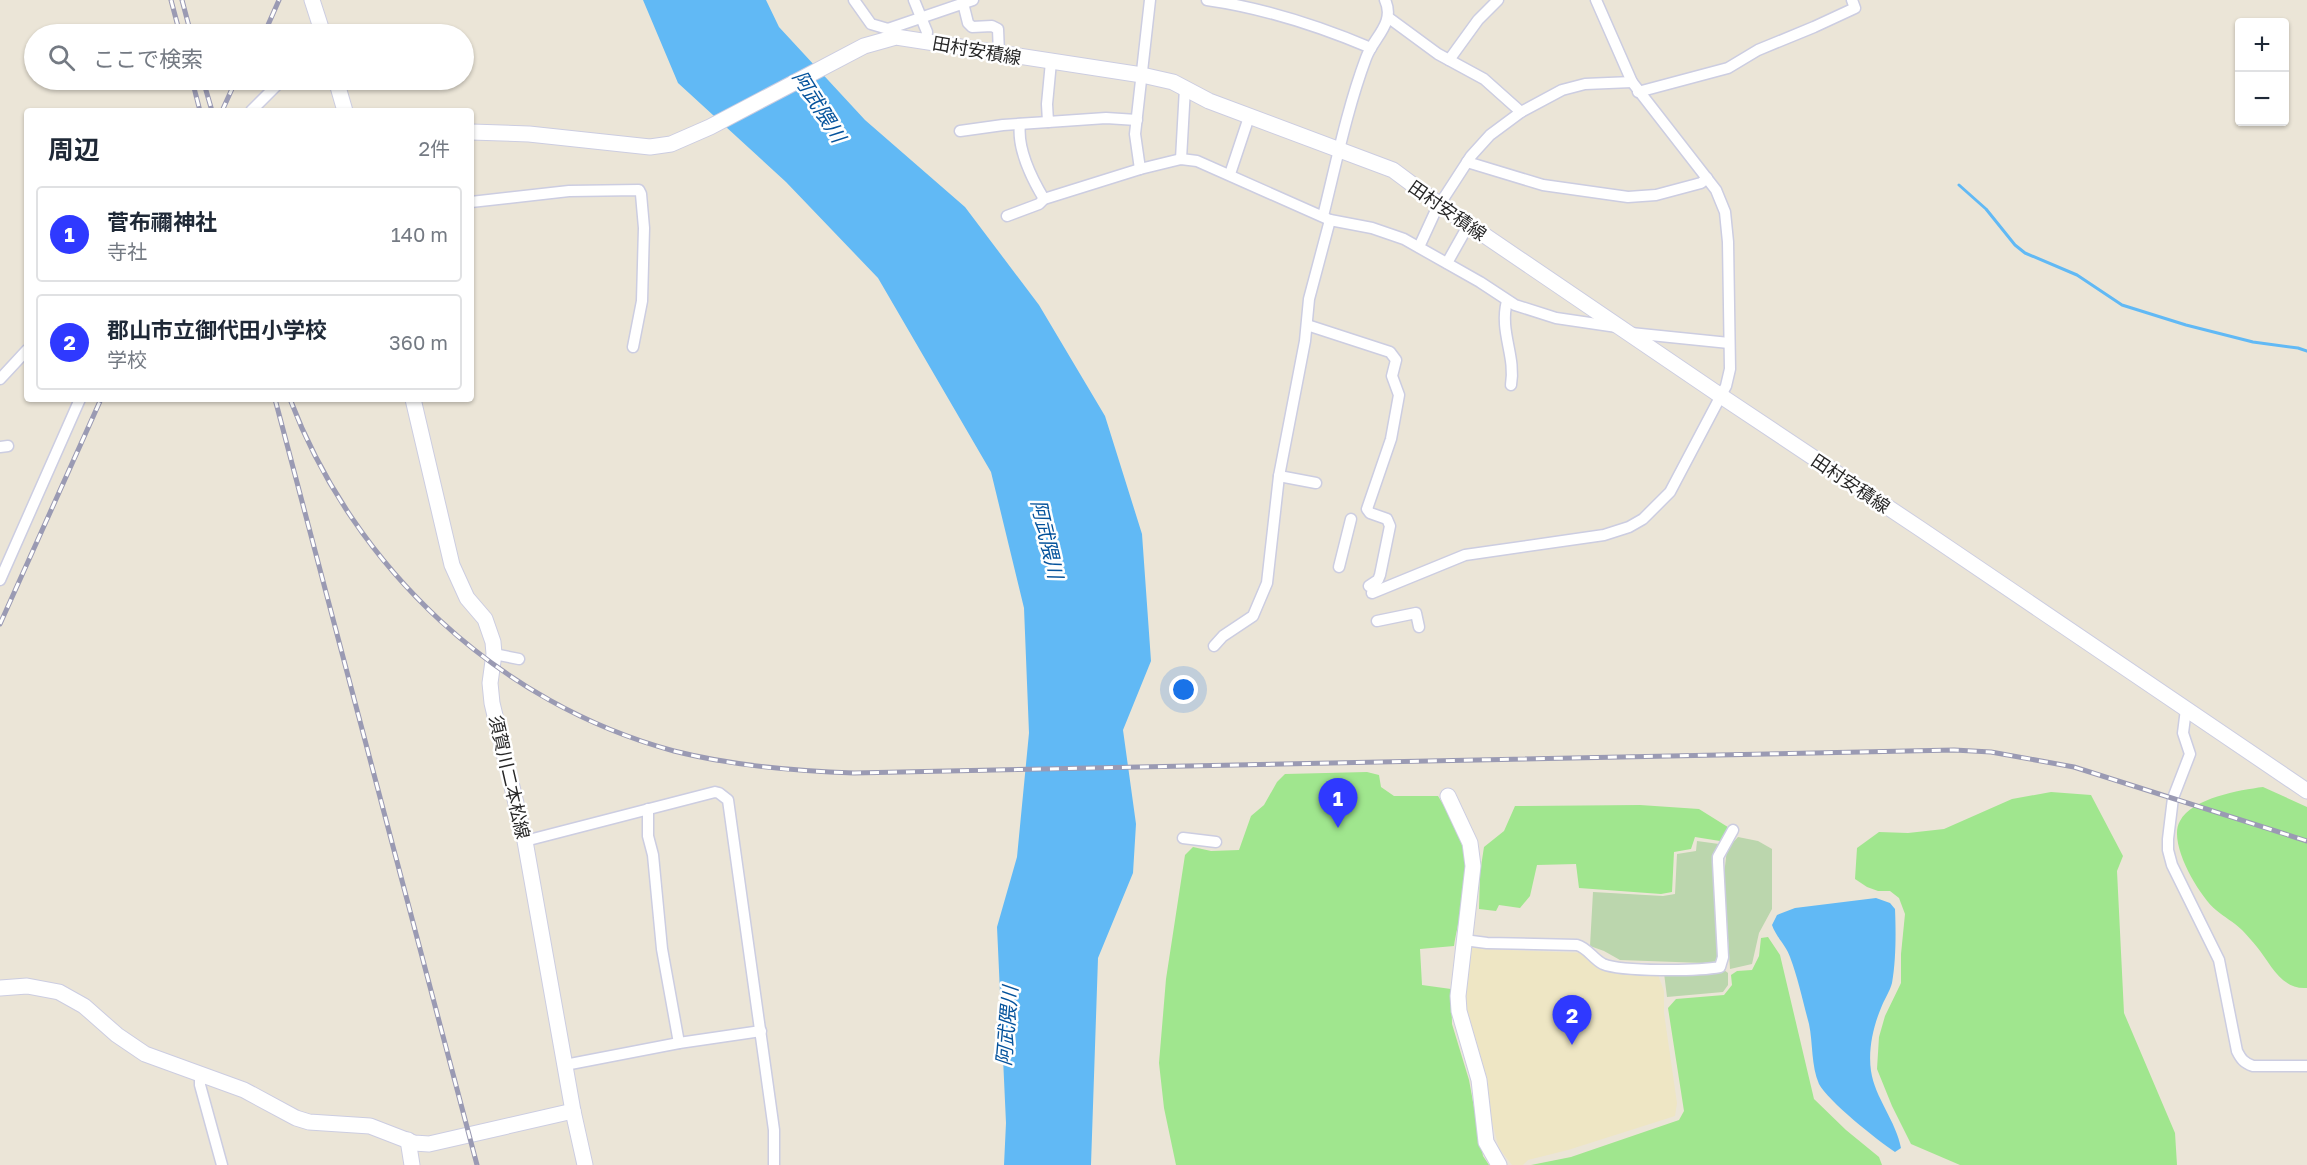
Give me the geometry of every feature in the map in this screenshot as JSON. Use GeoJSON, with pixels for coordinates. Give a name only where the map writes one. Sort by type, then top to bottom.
{"type":"FeatureCollection","features":[{"type":"Feature","properties":{"kind":"main road"},"geometry":{"type":"LineString","coordinates":[[312,0],[320,24]]}},
{"type":"Feature","properties":{"kind":"main road","name":"田村安積線"},"geometry":{"type":"LineString","coordinates":[[474,132],[529,134],[650,147],[671,144],[710,127],[864,46],[888,38],[926,41],[1164,79],[1249,117],[1393,170],[1440,205],[1721,396],[2307,791]]}},
{"type":"Feature","properties":{"kind":"main road"},"geometry":{"type":"LineString","coordinates":[[339,90],[344,108]]}},
{"type":"Feature","properties":{"kind":"main road","name":"須賀川二本松線"},"geometry":{"type":"LineString","coordinates":[[414,402],[452,565],[467,598],[484,619],[491,635],[494,654],[490,683],[492,703],[525,841],[573,1111],[585,1165]]}},
{"type":"Feature","properties":{"kind":"main road"},"geometry":{"type":"LineString","coordinates":[[1448,796],[1470,843],[1473,866],[1458,996],[1459,1011],[1479,1080],[1486,1142],[1499,1165]]}},
{"type":"Feature","properties":{"kind":"main road"},"geometry":{"type":"LineString","coordinates":[[0,988],[27,986],[59,992],[84,1006],[117,1035],[145,1054],[244,1090],[296,1118],[309,1122],[370,1125],[408,1140],[429,1144],[573,1111]]}},
{"type":"Feature","properties":{"kind":"main road"},"geometry":{"type":"LineString","coordinates":[[408,1140],[412,1165]]}},
{"type":"Feature","properties":{"kind":"street"},"geometry":{"type":"LineString","coordinates":[[854,0],[869,22],[888,29],[968,2],[968,23],[972,27],[992,26],[998,29],[999,54]]}},
{"type":"Feature","properties":{"kind":"street"},"geometry":{"type":"LineString","coordinates":[[914,0],[927,32],[926,41]]}},
{"type":"Feature","properties":{"kind":"street"},"geometry":{"type":"LineString","coordinates":[[1140,169],[1135,134],[1150,0]]}},
{"type":"Feature","properties":{"kind":"street"},"geometry":{"type":"LineString","coordinates":[[1207,0],[1248,7],[1317,27],[1371,48]]}},
{"type":"Feature","properties":{"kind":"street"},"geometry":{"type":"LineString","coordinates":[[1214,646],[1223,636],[1253,616],[1267,583],[1279,476],[1307,325],[1309,299],[1340,150],[1366,56],[1389,18],[1385,0]]}},
{"type":"Feature","properties":{"kind":"street"},"geometry":{"type":"LineString","coordinates":[[1449,60],[1478,20],[1498,0]]}},
{"type":"Feature","properties":{"kind":"street"},"geometry":{"type":"LineString","coordinates":[[1307,325],[1390,352],[1396,360],[1392,376],[1399,395],[1391,439],[1367,509],[1370,513],[1387,519],[1390,526],[1380,575],[1370,590],[1465,555],[1604,535],[1629,527],[1653,510],[1670,492],[1679,479],[1726,386],[1731,369],[1727,222],[1722,203],[1707,178],[1635,87],[1596,0]]}},
{"type":"Feature","properties":{"kind":"street"},"geometry":{"type":"LineString","coordinates":[[1419,247],[1440,205],[1467,162],[1490,135],[1521,112],[1556,92],[1577,85],[1602,82],[1635,87],[1728,68],[1758,50],[1855,8],[1852,0]]}},
{"type":"Feature","properties":{"kind":"street"},"geometry":{"type":"LineString","coordinates":[[1389,18],[1449,60],[1484,80],[1521,112]]}},
{"type":"Feature","properties":{"kind":"street"},"geometry":{"type":"LineString","coordinates":[[1048,122],[1047,104],[1051,62]]}},
{"type":"Feature","properties":{"kind":"street"},"geometry":{"type":"LineString","coordinates":[[1181,159],[1185,88]]}},
{"type":"Feature","properties":{"kind":"street"},"geometry":{"type":"LineString","coordinates":[[254,108],[272,90]]}},
{"type":"Feature","properties":{"kind":"street"},"geometry":{"type":"LineString","coordinates":[[1230,174],[1249,117]]}},
{"type":"Feature","properties":{"kind":"street"},"geometry":{"type":"LineString","coordinates":[[960,130],[1098,118],[1137,120]]}},
{"type":"Feature","properties":{"kind":"street"},"geometry":{"type":"LineString","coordinates":[[1020,124],[1019,136],[1022,146],[1044,200]]}},
{"type":"Feature","properties":{"kind":"street"},"geometry":{"type":"LineString","coordinates":[[1007,216],[1044,200],[1140,169],[1181,159],[1197,162],[1230,174],[1327,218],[1396,236],[1447,262],[1507,301],[1556,318],[1624,330],[1729,343]]}},
{"type":"Feature","properties":{"kind":"street"},"geometry":{"type":"LineString","coordinates":[[1467,162],[1497,173],[1543,185],[1628,197],[1656,195],[1701,183],[1707,178]]}},
{"type":"Feature","properties":{"kind":"street"},"geometry":{"type":"LineString","coordinates":[[474,202],[569,191],[639,190],[644,228],[642,301],[633,347]]}},
{"type":"Feature","properties":{"kind":"street"},"geometry":{"type":"LineString","coordinates":[[1447,262],[1468,224]]}},
{"type":"Feature","properties":{"kind":"street"},"geometry":{"type":"LineString","coordinates":[[1507,301],[1504,325],[1511,356],[1511,385]]}},
{"type":"Feature","properties":{"kind":"street"},"geometry":{"type":"LineString","coordinates":[[0,379],[24,353]]}},
{"type":"Feature","properties":{"kind":"street"},"geometry":{"type":"LineString","coordinates":[[0,580],[79,402]]}},
{"type":"Feature","properties":{"kind":"street"},"geometry":{"type":"LineString","coordinates":[[1279,476],[1316,483]]}},
{"type":"Feature","properties":{"kind":"street"},"geometry":{"type":"LineString","coordinates":[[1339,567],[1351,519]]}},
{"type":"Feature","properties":{"kind":"street"},"geometry":{"type":"LineString","coordinates":[[1377,621],[1416,613],[1419,627]]}},
{"type":"Feature","properties":{"kind":"street"},"geometry":{"type":"LineString","coordinates":[[494,654],[519,659]]}},
{"type":"Feature","properties":{"kind":"street"},"geometry":{"type":"LineString","coordinates":[[2186,709],[2183,733],[2190,754],[2174,798],[2168,839],[2172,865],[2219,960],[2237,1051],[2241,1058],[2245,1063],[2253,1066],[2307,1066]]}},
{"type":"Feature","properties":{"kind":"street"},"geometry":{"type":"LineString","coordinates":[[525,841],[715,792],[728,800],[774,1131],[774,1165]]}},
{"type":"Feature","properties":{"kind":"street"},"geometry":{"type":"LineString","coordinates":[[648,809],[648,836],[653,855],[660,939],[679,1043]]}},
{"type":"Feature","properties":{"kind":"street"},"geometry":{"type":"LineString","coordinates":[[1464,940],[1487,943],[1577,945],[1602,963],[1618,967],[1686,970],[1720,967],[1723,957],[1718,862],[1733,830]]}},
{"type":"Feature","properties":{"kind":"street"},"geometry":{"type":"LineString","coordinates":[[1183,838],[1216,842]]}},
{"type":"Feature","properties":{"kind":"street"},"geometry":{"type":"LineString","coordinates":[[565,1065],[679,1043],[761,1031]]}},
{"type":"Feature","properties":{"kind":"street"},"geometry":{"type":"LineString","coordinates":[[200,1073],[201,1085],[222,1165]]}},
{"type":"Feature","properties":{"kind":"shaded area"},"geometry":{"type":"Polygon","coordinates":[[[1468,935],[1483,949],[1582,953],[1615,969],[1657,972],[1664,991],[1664,1013],[1677,1103],[1675,1116],[1568,1150],[1528,1160],[1523,1165],[1512,1165],[1499,1148],[1463,1013],[1468,935]]]}},
{"type":"Feature","properties":{"kind":"green space"},"geometry":{"type":"Polygon","coordinates":[[[1367,772],[1379,775],[1381,787],[1394,796],[1438,796],[1461,841],[1466,879],[1454,946],[1420,949],[1422,985],[1451,989],[1452,1024],[1469,1080],[1483,1156],[1489,1165],[1176,1165],[1164,1108],[1159,1063],[1166,979],[1185,855],[1193,847],[1211,851],[1239,850],[1251,816],[1264,805],[1277,782],[1285,774],[1367,772]]]}},
{"type":"Feature","properties":{"kind":"green space"},"geometry":{"type":"Polygon","coordinates":[[[2263,787],[2307,807],[2307,988],[2298,988],[2283,980],[2244,932],[2209,903],[2187,868],[2178,842],[2177,830],[2180,821],[2195,806],[2217,796],[2263,787]]]}},
{"type":"Feature","properties":{"kind":"green space"},"geometry":{"type":"Polygon","coordinates":[[[2051,792],[2091,795],[2123,856],[2117,871],[2124,1013],[2175,1133],[2177,1165],[1960,1165],[1911,1144],[1877,1069],[1879,1037],[1885,1016],[1901,983],[1905,914],[1899,898],[1890,891],[1878,891],[1855,879],[1857,848],[1879,832],[1908,833],[1944,829],[2012,799],[2051,792]]]}},
{"type":"Feature","properties":{"kind":"green space"},"geometry":{"type":"Polygon","coordinates":[[[1640,805],[1699,809],[1731,829],[1731,833],[1720,841],[1695,837],[1691,849],[1674,852],[1672,892],[1661,894],[1579,888],[1576,864],[1537,865],[1530,896],[1520,908],[1499,905],[1496,911],[1479,909],[1480,873],[1484,847],[1504,831],[1515,806],[1640,805]]]}},
{"type":"Feature","properties":{"kind":"green space"},"geometry":{"type":"Polygon","coordinates":[[[1738,837],[1758,841],[1772,849],[1772,909],[1759,933],[1752,964],[1730,969],[1724,875],[1727,849],[1738,837]]]}},
{"type":"Feature","properties":{"kind":"green space"},"geometry":{"type":"Polygon","coordinates":[[[1697,841],[1719,844],[1720,961],[1703,963],[1620,960],[1590,946],[1593,892],[1663,896],[1675,894],[1677,854],[1696,851],[1697,841]]]}},
{"type":"Feature","properties":{"kind":"green space"},"geometry":{"type":"Polygon","coordinates":[[[1768,937],[1780,955],[1814,1099],[1846,1130],[1879,1157],[1882,1165],[1531,1165],[1571,1157],[1679,1120],[1684,1111],[1668,1008],[1676,999],[1724,995],[1732,985],[1731,975],[1737,971],[1752,970],[1759,956],[1761,938],[1768,937]]]}},
{"type":"Feature","properties":{"kind":"green space"},"geometry":{"type":"Polygon","coordinates":[[[1724,970],[1728,973],[1728,985],[1723,992],[1667,997],[1664,973],[1724,970]]]}},
{"type":"Feature","properties":{"kind":"water","name":"阿武隈川"},"geometry":{"type":"Polygon","coordinates":[[[643,0],[766,0],[779,27],[865,120],[965,207],[1039,305],[1105,416],[1142,534],[1151,661],[1123,730],[1136,824],[1133,873],[1098,958],[1091,1165],[1004,1165],[1006,1123],[997,927],[1017,857],[1029,733],[1024,608],[991,472],[878,278],[786,182],[678,83],[643,0]]]}},
{"type":"Feature","properties":{"kind":"water"},"geometry":{"type":"Polygon","coordinates":[[[1876,898],[1890,903],[1895,909],[1892,983],[1876,1023],[1870,1055],[1873,1081],[1895,1128],[1901,1148],[1895,1152],[1842,1110],[1819,1084],[1809,1024],[1796,973],[1772,925],[1777,915],[1795,908],[1876,898]]]}},
{"type":"Feature","properties":{"kind":"waterway"},"geometry":{"type":"LineString","coordinates":[[1959,185],[1986,209],[2015,245],[2025,253],[2077,275],[2122,305],[2186,325],[2253,342],[2307,351]]}},
{"type":"Feature","properties":{"kind":"railway"},"geometry":{"type":"LineString","coordinates":[[171,0],[177,24]]}},
{"type":"Feature","properties":{"kind":"railway"},"geometry":{"type":"LineString","coordinates":[[182,0],[188,24]]}},
{"type":"Feature","properties":{"kind":"railway"},"geometry":{"type":"LineString","coordinates":[[268,24],[279,0]]}},
{"type":"Feature","properties":{"kind":"railway"},"geometry":{"type":"LineString","coordinates":[[195,90],[199,108]]}},
{"type":"Feature","properties":{"kind":"railway"},"geometry":{"type":"LineString","coordinates":[[206,90],[211,108]]}},
{"type":"Feature","properties":{"kind":"railway"},"geometry":{"type":"LineString","coordinates":[[223,108],[231,90]]}},
{"type":"Feature","properties":{"kind":"railway"},"geometry":{"type":"LineString","coordinates":[[0,624],[100,402]]}},
{"type":"Feature","properties":{"kind":"railway"},"geometry":{"type":"LineString","coordinates":[[276,402],[477,1165]]}},
{"type":"Feature","properties":{"kind":"railway"},"geometry":{"type":"LineString","coordinates":[[291,402],[318,461],[352,519],[393,572],[440,621],[492,664],[549,700],[610,729],[674,751],[696,756],[763,767],[854,773],[1954,750],[1991,752],[2074,767],[2307,841]]}},
{"type":"Feature","properties":{"kind":"place","name":"菅布禰神社"},"geometry":{"type":"Point","coordinates":[1338,828]}},
{"type":"Feature","properties":{"kind":"place","name":"郡山市立御代田小学校"},"geometry":{"type":"Point","coordinates":[1572,1045]}}]}
